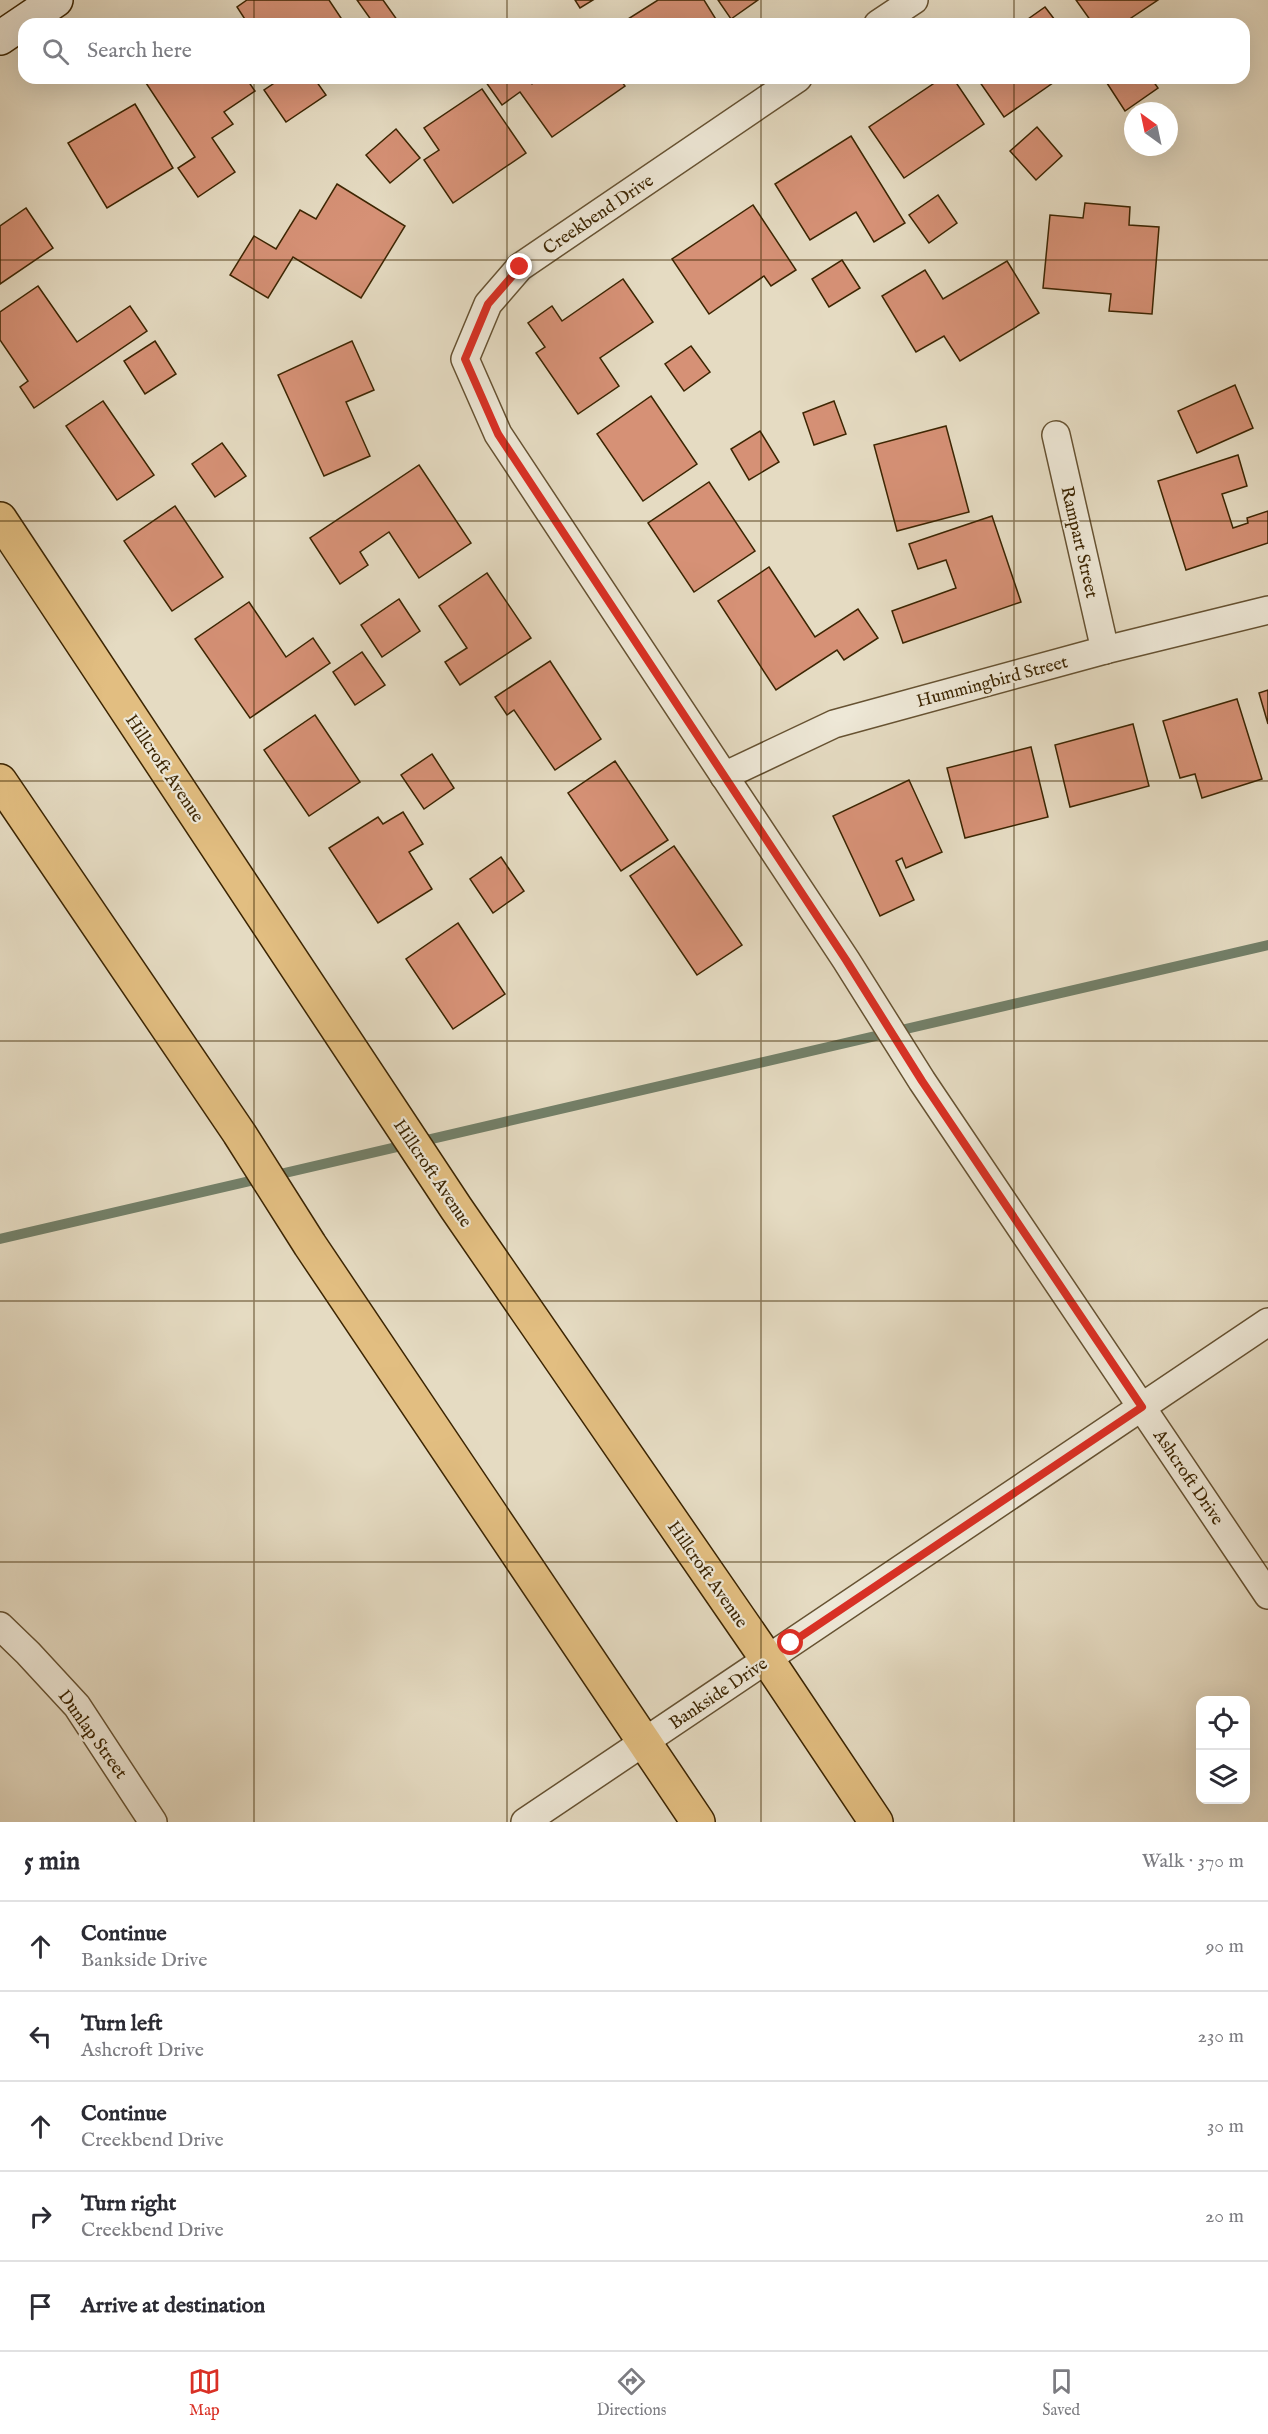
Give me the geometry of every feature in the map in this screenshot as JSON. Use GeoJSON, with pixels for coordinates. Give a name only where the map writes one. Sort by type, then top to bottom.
{"type":"FeatureCollection","features":[{"type":"Feature","properties":{"kind":"main road"},"geometry":{"type":"LineString","coordinates":[[29,18],[56,0]]}},
{"type":"Feature","properties":{"kind":"main road"},"geometry":{"type":"LineString","coordinates":[[0,38],[18,26]]}},
{"type":"Feature","properties":{"kind":"main road","name":"Hillcroft Avenue"},"geometry":{"type":"LineString","coordinates":[[0,519],[456,1208],[767,1659],[876,1822]]}},
{"type":"Feature","properties":{"kind":"main road"},"geometry":{"type":"LineString","coordinates":[[0,781],[239,1133],[310,1245],[698,1822]]}},
{"type":"Feature","properties":{"kind":"street"},"geometry":{"type":"LineString","coordinates":[[887,18],[913,0]]}},
{"type":"Feature","properties":{"kind":"street","name":"Creekbend Drive"},"geometry":{"type":"LineString","coordinates":[[534,489],[498,434],[465,359],[488,304],[520,267],[789,84]]}},
{"type":"Feature","properties":{"kind":"street","name":"Rampart Street"},"geometry":{"type":"LineString","coordinates":[[1056,435],[1105,650]]}},
{"type":"Feature","properties":{"kind":"street","name":"Ashcroft Drive"},"geometry":{"type":"LineString","coordinates":[[534,489],[846,960],[922,1081],[1268,1595]]}},
{"type":"Feature","properties":{"kind":"street","name":"Hummingbird Street"},"geometry":{"type":"LineString","coordinates":[[724,776],[834,724],[1105,650],[1268,610]]}},
{"type":"Feature","properties":{"kind":"street","name":"Bankside Drive"},"geometry":{"type":"LineString","coordinates":[[525,1822],[1268,1322]]}},
{"type":"Feature","properties":{"kind":"street","name":"Dunlap Street"},"geometry":{"type":"LineString","coordinates":[[0,1626],[77,1706],[153,1822]]}},
{"type":"Feature","properties":{"kind":"building"},"geometry":{"type":"Polygon","coordinates":[[[247,0],[329,0],[341,18],[244,18],[237,7],[247,0]]]}},
{"type":"Feature","properties":{"kind":"building"},"geometry":{"type":"Polygon","coordinates":[[[357,0],[383,0],[396,18],[370,18],[357,0]]]}},
{"type":"Feature","properties":{"kind":"building"},"geometry":{"type":"Polygon","coordinates":[[[575,0],[593,0],[580,8],[575,0]]]}},
{"type":"Feature","properties":{"kind":"building"},"geometry":{"type":"Polygon","coordinates":[[[658,0],[704,0],[715,18],[630,18],[658,0]]]}},
{"type":"Feature","properties":{"kind":"building"},"geometry":{"type":"Polygon","coordinates":[[[718,0],[758,0],[732,18],[718,0]]]}},
{"type":"Feature","properties":{"kind":"building"},"geometry":{"type":"Polygon","coordinates":[[[1076,0],[1158,0],[1131,18],[1089,18],[1076,0]]]}},
{"type":"Feature","properties":{"kind":"building"},"geometry":{"type":"Polygon","coordinates":[[[1045,7],[1053,18],[1029,18],[1045,7]]]}},
{"type":"Feature","properties":{"kind":"building"},"geometry":{"type":"Polygon","coordinates":[[[147,84],[250,84],[255,91],[224,112],[233,124],[212,138],[235,172],[198,197],[178,168],[195,157],[147,84]]]}},
{"type":"Feature","properties":{"kind":"building"},"geometry":{"type":"Polygon","coordinates":[[[273,84],[318,84],[326,95],[286,122],[264,90],[273,84]]]}},
{"type":"Feature","properties":{"kind":"building"},"geometry":{"type":"Polygon","coordinates":[[[487,84],[624,84],[625,86],[552,137],[520,92],[502,105],[487,84]]]}},
{"type":"Feature","properties":{"kind":"building"},"geometry":{"type":"Polygon","coordinates":[[[933,84],[957,84],[984,124],[904,178],[869,127],[933,84]]]}},
{"type":"Feature","properties":{"kind":"building"},"geometry":{"type":"Polygon","coordinates":[[[981,84],[1051,84],[1004,117],[981,84]]]}},
{"type":"Feature","properties":{"kind":"building"},"geometry":{"type":"Polygon","coordinates":[[[1108,84],[1155,84],[1158,88],[1138,102],[1124,102],[1124,109],[1108,84]]]}},
{"type":"Feature","properties":{"kind":"building"},"geometry":{"type":"Polygon","coordinates":[[[482,89],[526,153],[453,203],[424,160],[439,150],[424,128],[482,89]]]}},
{"type":"Feature","properties":{"kind":"building"},"geometry":{"type":"Polygon","coordinates":[[[135,104],[173,168],[107,208],[68,143],[135,104]]]}},
{"type":"Feature","properties":{"kind":"building"},"geometry":{"type":"Polygon","coordinates":[[[1037,127],[1062,156],[1036,180],[1010,151],[1037,127]]]}},
{"type":"Feature","properties":{"kind":"building"},"geometry":{"type":"Polygon","coordinates":[[[396,129],[420,158],[390,183],[366,155],[396,129]]]}},
{"type":"Feature","properties":{"kind":"building"},"geometry":{"type":"Polygon","coordinates":[[[851,136],[905,223],[874,242],[856,212],[810,240],[775,184],[851,136]]]}},
{"type":"Feature","properties":{"kind":"building"},"geometry":{"type":"Polygon","coordinates":[[[337,184],[405,226],[361,298],[293,257],[268,298],[230,275],[254,236],[276,249],[300,210],[316,219],[337,184]]]}},
{"type":"Feature","properties":{"kind":"building"},"geometry":{"type":"Polygon","coordinates":[[[938,195],[957,223],[929,243],[909,215],[938,195]]]}},
{"type":"Feature","properties":{"kind":"building"},"geometry":{"type":"Polygon","coordinates":[[[1085,203],[1130,207],[1129,225],[1159,227],[1152,314],[1109,311],[1111,294],[1043,288],[1050,215],[1083,218],[1085,203]]]}},
{"type":"Feature","properties":{"kind":"building"},"geometry":{"type":"Polygon","coordinates":[[[753,205],[796,270],[771,286],[764,276],[709,314],[672,259],[753,205]]]}},
{"type":"Feature","properties":{"kind":"building"},"geometry":{"type":"Polygon","coordinates":[[[26,208],[53,248],[0,284],[0,226],[26,208]]]}},
{"type":"Feature","properties":{"kind":"building"},"geometry":{"type":"Polygon","coordinates":[[[842,260],[860,288],[829,307],[812,279],[842,260]]]}},
{"type":"Feature","properties":{"kind":"building"},"geometry":{"type":"Polygon","coordinates":[[[1007,261],[1039,313],[960,361],[944,336],[916,352],[882,296],[925,270],[943,299],[1007,261]]]}},
{"type":"Feature","properties":{"kind":"building"},"geometry":{"type":"Polygon","coordinates":[[[623,279],[653,322],[600,358],[619,386],[578,414],[536,353],[545,347],[528,323],[552,306],[562,321],[623,279]]]}},
{"type":"Feature","properties":{"kind":"building"},"geometry":{"type":"Polygon","coordinates":[[[38,286],[77,342],[130,306],[147,331],[34,408],[20,387],[28,381],[0,340],[0,312],[38,286]]]}},
{"type":"Feature","properties":{"kind":"building"},"geometry":{"type":"Polygon","coordinates":[[[155,341],[176,374],[145,394],[124,361],[155,341]]]}},
{"type":"Feature","properties":{"kind":"building"},"geometry":{"type":"Polygon","coordinates":[[[352,341],[374,390],[346,402],[370,456],[324,476],[278,375],[352,341]]]}},
{"type":"Feature","properties":{"kind":"building"},"geometry":{"type":"Polygon","coordinates":[[[691,346],[710,372],[684,391],[665,364],[691,346]]]}},
{"type":"Feature","properties":{"kind":"building"},"geometry":{"type":"Polygon","coordinates":[[[1235,385],[1253,428],[1197,453],[1178,411],[1235,385]]]}},
{"type":"Feature","properties":{"kind":"building"},"geometry":{"type":"Polygon","coordinates":[[[651,396],[697,464],[643,501],[597,434],[651,396]]]}},
{"type":"Feature","properties":{"kind":"building"},"geometry":{"type":"Polygon","coordinates":[[[103,401],[154,475],[117,500],[66,426],[103,401]]]}},
{"type":"Feature","properties":{"kind":"building"},"geometry":{"type":"Polygon","coordinates":[[[834,401],[846,434],[814,445],[803,413],[834,401]]]}},
{"type":"Feature","properties":{"kind":"building"},"geometry":{"type":"Polygon","coordinates":[[[946,426],[969,512],[897,531],[874,445],[946,426]]]}},
{"type":"Feature","properties":{"kind":"building"},"geometry":{"type":"Polygon","coordinates":[[[760,431],[779,462],[749,480],[731,449],[760,431]]]}},
{"type":"Feature","properties":{"kind":"building"},"geometry":{"type":"Polygon","coordinates":[[[222,443],[246,476],[215,497],[192,464],[222,443]]]}},
{"type":"Feature","properties":{"kind":"building"},"geometry":{"type":"Polygon","coordinates":[[[1238,455],[1247,486],[1222,494],[1233,528],[1248,523],[1247,518],[1268,511],[1268,543],[1186,570],[1158,481],[1238,455]]]}},
{"type":"Feature","properties":{"kind":"building"},"geometry":{"type":"Polygon","coordinates":[[[419,465],[471,543],[419,578],[389,532],[360,552],[368,565],[340,584],[310,538],[419,465]]]}},
{"type":"Feature","properties":{"kind":"building"},"geometry":{"type":"Polygon","coordinates":[[[709,482],[755,551],[694,592],[648,523],[709,482]]]}},
{"type":"Feature","properties":{"kind":"building"},"geometry":{"type":"Polygon","coordinates":[[[175,506],[223,577],[172,611],[124,541],[175,506]]]}},
{"type":"Feature","properties":{"kind":"building"},"geometry":{"type":"Polygon","coordinates":[[[992,516],[1021,602],[903,643],[892,611],[956,588],[946,560],[918,569],[909,544],[992,516]]]}},
{"type":"Feature","properties":{"kind":"building"},"geometry":{"type":"Polygon","coordinates":[[[769,567],[815,637],[858,609],[878,638],[844,660],[837,650],[776,690],[718,601],[769,567]]]}},
{"type":"Feature","properties":{"kind":"building"},"geometry":{"type":"Polygon","coordinates":[[[487,573],[531,638],[460,685],[445,662],[467,648],[439,606],[487,573]]]}},
{"type":"Feature","properties":{"kind":"building"},"geometry":{"type":"Polygon","coordinates":[[[399,599],[420,631],[382,657],[361,625],[399,599]]]}},
{"type":"Feature","properties":{"kind":"building"},"geometry":{"type":"Polygon","coordinates":[[[249,602],[286,657],[313,638],[330,663],[250,718],[195,639],[249,602]]]}},
{"type":"Feature","properties":{"kind":"building"},"geometry":{"type":"Polygon","coordinates":[[[362,652],[385,685],[355,705],[333,672],[362,652]]]}},
{"type":"Feature","properties":{"kind":"building"},"geometry":{"type":"Polygon","coordinates":[[[550,661],[601,739],[555,770],[514,710],[507,715],[495,697],[550,661]]]}},
{"type":"Feature","properties":{"kind":"building"},"geometry":{"type":"Polygon","coordinates":[[[1268,690],[1268,724],[1259,693],[1268,690]]]}},
{"type":"Feature","properties":{"kind":"building"},"geometry":{"type":"Polygon","coordinates":[[[1237,699],[1262,779],[1202,798],[1195,774],[1180,778],[1163,721],[1237,699]]]}},
{"type":"Feature","properties":{"kind":"building"},"geometry":{"type":"Polygon","coordinates":[[[315,715],[360,782],[309,816],[264,750],[315,715]]]}},
{"type":"Feature","properties":{"kind":"building"},"geometry":{"type":"Polygon","coordinates":[[[1133,724],[1149,786],[1070,807],[1055,745],[1133,724]]]}},
{"type":"Feature","properties":{"kind":"building"},"geometry":{"type":"Polygon","coordinates":[[[1031,747],[1048,817],[965,838],[947,768],[1031,747]]]}},
{"type":"Feature","properties":{"kind":"building"},"geometry":{"type":"Polygon","coordinates":[[[432,754],[454,788],[424,809],[401,775],[432,754]]]}},
{"type":"Feature","properties":{"kind":"building"},"geometry":{"type":"Polygon","coordinates":[[[615,761],[668,840],[621,871],[568,793],[615,761]]]}},
{"type":"Feature","properties":{"kind":"building"},"geometry":{"type":"Polygon","coordinates":[[[909,780],[942,852],[906,868],[902,858],[896,861],[914,900],[880,916],[833,816],[909,780]]]}},
{"type":"Feature","properties":{"kind":"building"},"geometry":{"type":"Polygon","coordinates":[[[403,812],[423,844],[409,852],[432,889],[378,923],[329,848],[378,817],[383,824],[403,812]]]}},
{"type":"Feature","properties":{"kind":"building"},"geometry":{"type":"Polygon","coordinates":[[[674,846],[742,945],[697,975],[630,876],[674,846]]]}},
{"type":"Feature","properties":{"kind":"building"},"geometry":{"type":"Polygon","coordinates":[[[501,857],[524,891],[493,913],[470,879],[501,857]]]}},
{"type":"Feature","properties":{"kind":"building"},"geometry":{"type":"Polygon","coordinates":[[[458,923],[505,994],[453,1029],[406,959],[458,923]]]}},
{"type":"Feature","properties":{"kind":"waterway"},"geometry":{"type":"LineString","coordinates":[[0,1239],[1268,945]]}},
{"type":"Feature","properties":{"kind":"route"},"geometry":{"type":"LineString","coordinates":[[520,267],[488,304],[465,359],[498,434],[846,960],[922,1081],[1142,1407],[791,1643]]}}]}
